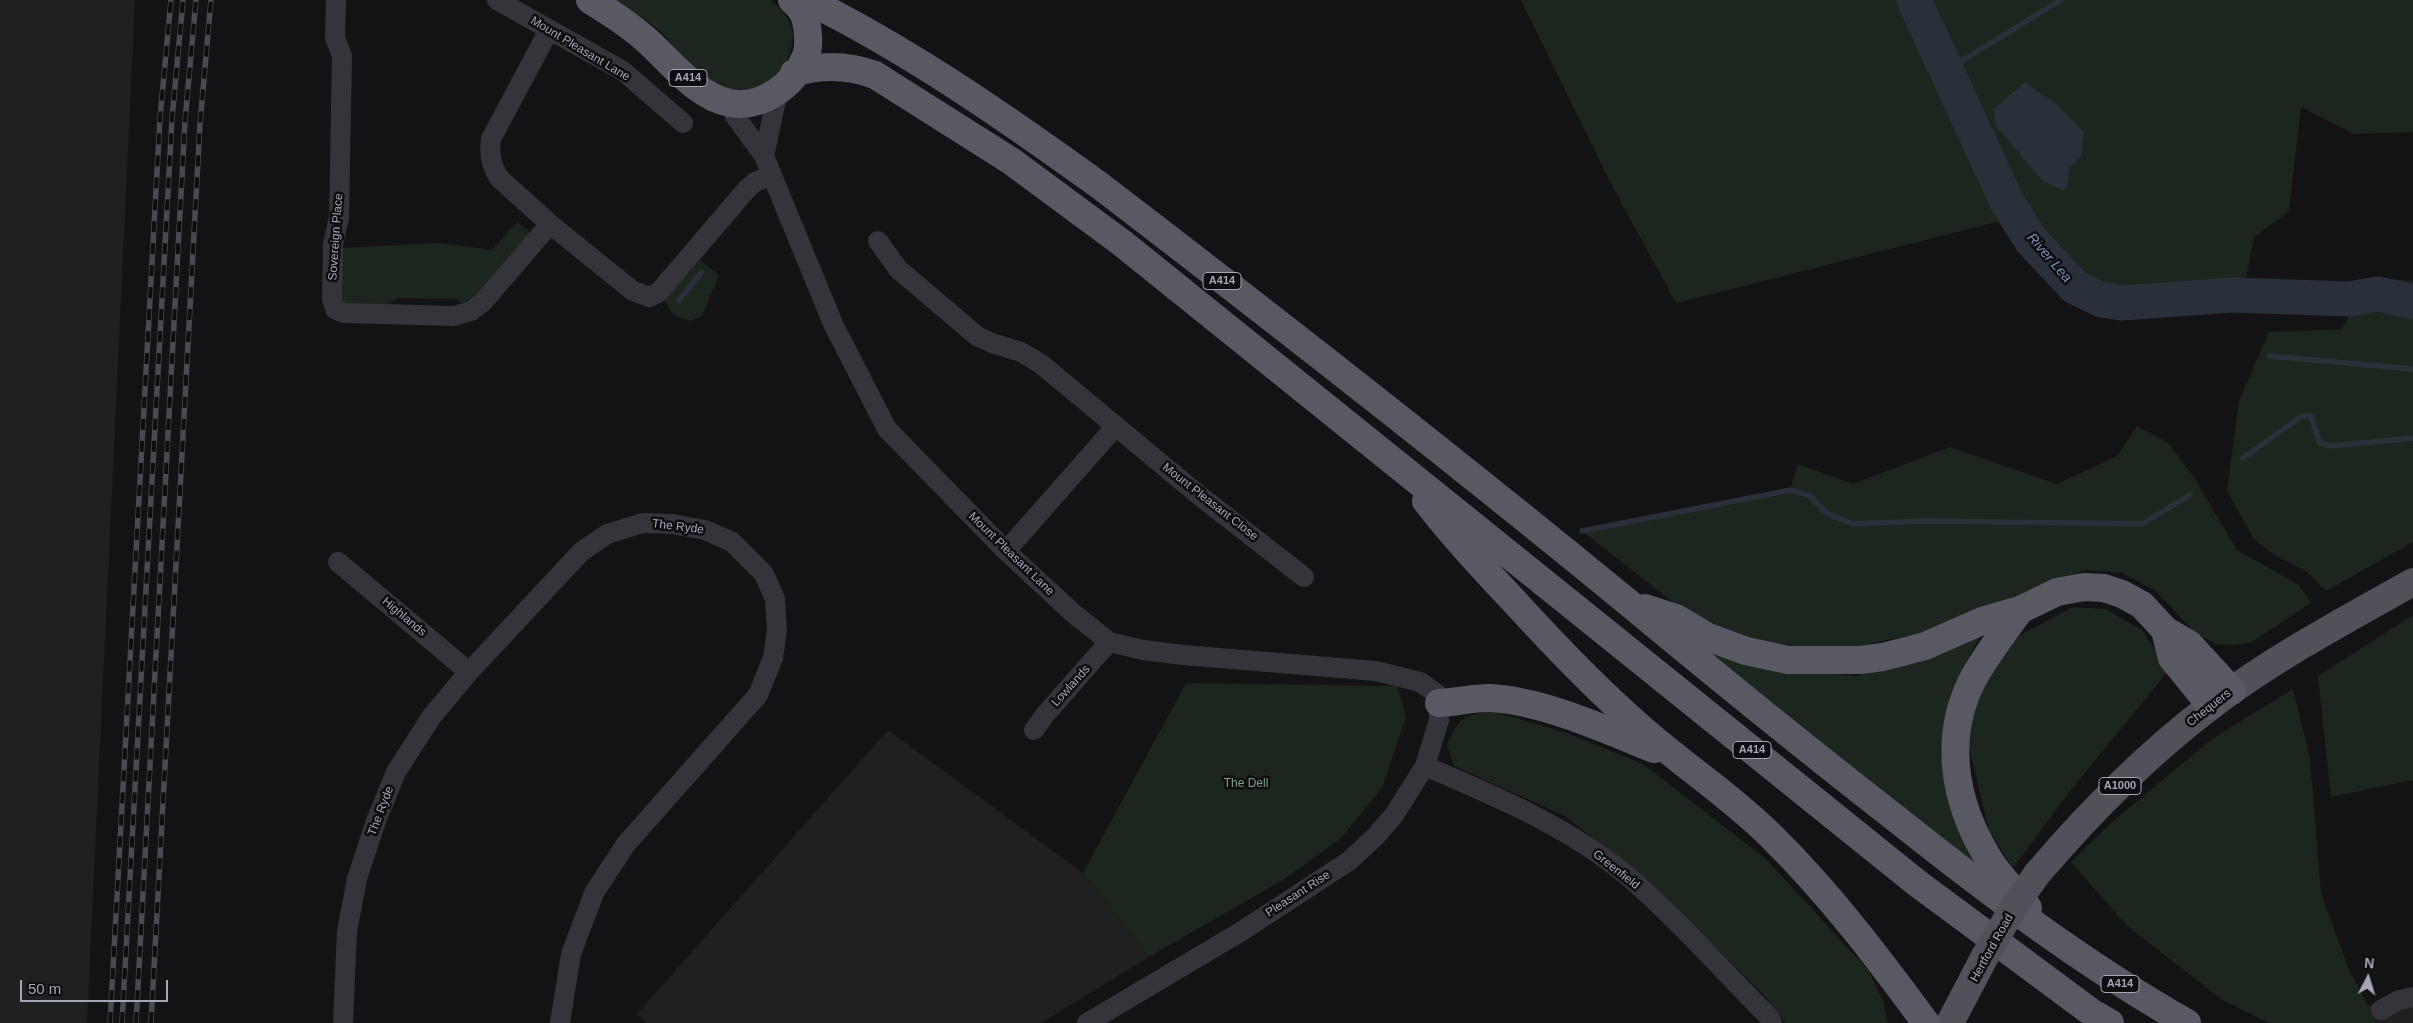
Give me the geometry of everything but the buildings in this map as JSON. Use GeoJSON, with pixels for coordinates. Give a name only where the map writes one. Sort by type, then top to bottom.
{"type":"FeatureCollection","features":[{"type":"Feature","properties":{"kind":"highway","name":"A414"},"geometry":{"type":"LineString","coordinates":[[590,0],[642,37],[705,92],[731,103],[746,104],[763,100],[786,82],[816,66],[858,69],[875,75],[1011,161],[1122,243],[1917,884],[2091,1012],[2110,1023]]}},
{"type":"Feature","properties":{"kind":"highway"},"geometry":{"type":"LineString","coordinates":[[786,82],[806,55],[808,34],[804,14],[792,0]]}},
{"type":"Feature","properties":{"kind":"highway","name":"A414"},"geometry":{"type":"LineString","coordinates":[[807,0],[842,18],[932,73],[1030,136],[1091,180],[1456,465],[1629,603],[1764,716],[1982,886],[2056,941],[2135,994],[2187,1023]]}},
{"type":"Feature","properties":{"kind":"highway","name":"A414"},"geometry":{"type":"LineString","coordinates":[[1401,468],[1453,536],[1573,666],[1642,729],[1749,815],[1773,838],[1842,913],[1882,962],[1926,1023]]}},
{"type":"Feature","properties":{"kind":"highway","name":"A414"},"geometry":{"type":"LineString","coordinates":[[1629,603],[1676,618],[1708,637],[1746,651],[1788,660],[1834,661],[1883,657],[1925,646],[1982,621],[2020,610],[2057,592],[2084,587],[2104,588],[2122,594],[2142,605],[2164,630],[2189,644],[2221,698]]}},
{"type":"Feature","properties":{"kind":"highway","name":"A414"},"geometry":{"type":"LineString","coordinates":[[2020,610],[1982,663],[1960,710],[1956,732],[1957,784],[1977,839],[1995,868],[2056,941]]}},
{"type":"Feature","properties":{"kind":"highway"},"geometry":{"type":"LineString","coordinates":[[1439,703],[1489,698],[1519,703],[1578,718],[1679,759]]}},
{"type":"Feature","properties":{"kind":"main road","name":"Chequers"},"geometry":{"type":"LineString","coordinates":[[2037,874],[2103,802],[2169,740],[2221,698],[2307,643],[2413,582]]}},
{"type":"Feature","properties":{"kind":"main road","name":"Hertford Road"},"geometry":{"type":"LineString","coordinates":[[1950,1023],[1984,958],[2015,905],[2037,874]]}},
{"type":"Feature","properties":{"kind":"street","name":"Sovereign Place"},"geometry":{"type":"LineString","coordinates":[[336,0],[335,38],[342,56],[339,218],[333,244],[332,299],[335,309],[344,313],[454,316],[472,311],[483,302],[550,224]]}},
{"type":"Feature","properties":{"kind":"street","name":"Mount Pleasant Lane"},"geometry":{"type":"LineString","coordinates":[[497,0],[623,71],[683,123]]}},
{"type":"Feature","properties":{"kind":"street"},"geometry":{"type":"LineString","coordinates":[[549,30],[491,139],[489,153],[493,168],[499,178],[550,224],[633,290],[650,297],[665,286],[747,189],[756,182],[772,175]]}},
{"type":"Feature","properties":{"kind":"street"},"geometry":{"type":"LineString","coordinates":[[764,156],[786,82]]}},
{"type":"Feature","properties":{"kind":"street","name":"Mount Pleasant Lane"},"geometry":{"type":"LineString","coordinates":[[731,103],[735,116],[764,156],[834,326],[887,429],[1006,551],[1073,613],[1109,642],[1183,655],[1376,671],[1401,676],[1429,686],[1436,694],[1439,703]]}},
{"type":"Feature","properties":{"kind":"street","name":"Mount Pleasant Close"},"geometry":{"type":"LineString","coordinates":[[878,241],[898,269],[977,336],[1021,352],[1041,364],[1200,496],[1304,577]]}},
{"type":"Feature","properties":{"kind":"street"},"geometry":{"type":"LineString","coordinates":[[1006,551],[1116,426]]}},
{"type":"Feature","properties":{"kind":"street","name":"The Ryde"},"geometry":{"type":"LineString","coordinates":[[343,1023],[346,930],[357,879],[376,821],[396,772],[432,716],[469,672],[581,552],[607,534],[643,523],[672,524],[705,530],[732,542],[764,574],[775,599],[777,630],[773,658],[758,696],[626,844],[594,893],[571,954],[560,1023]]}},
{"type":"Feature","properties":{"kind":"street","name":"Highlands"},"geometry":{"type":"LineString","coordinates":[[338,562],[469,672]]}},
{"type":"Feature","properties":{"kind":"street","name":"Lowlands"},"geometry":{"type":"LineString","coordinates":[[1034,730],[1109,642]]}},
{"type":"Feature","properties":{"kind":"street","name":"Pleasant Rise"},"geometry":{"type":"LineString","coordinates":[[1087,1023],[1242,931],[1349,861],[1394,815],[1425,766],[1439,720],[1439,703]]}},
{"type":"Feature","properties":{"kind":"street","name":"Greenfield"},"geometry":{"type":"LineString","coordinates":[[1425,766],[1481,790],[1574,838],[1625,874],[1688,934],[1768,1016],[1772,1023]]}},
{"type":"Feature","properties":{"kind":"street"},"geometry":{"type":"LineString","coordinates":[[2381,1010],[2399,1000],[2413,997]]}},
{"type":"Feature","properties":{"kind":"shaded area"},"geometry":{"type":"Polygon","coordinates":[[[0,0],[135,0],[87,1023],[0,1023],[0,0]]]}},
{"type":"Feature","properties":{"kind":"shaded area"},"geometry":{"type":"Polygon","coordinates":[[[2025,82],[2057,105],[2084,132],[2081,157],[2069,168],[2067,186],[2064,191],[2042,180],[1996,126],[1994,109],[2025,82]]]}},
{"type":"Feature","properties":{"kind":"shaded area"},"geometry":{"type":"Polygon","coordinates":[[[888,730],[1083,873],[1149,957],[1041,1023],[646,1023],[637,1014],[888,730]]]}},
{"type":"Feature","properties":{"kind":"shaded area"},"geometry":{"type":"Polygon","coordinates":[[[2413,991],[2413,1023],[2377,1023],[2368,1005],[2413,991]]]}},
{"type":"Feature","properties":{"kind":"green space"},"geometry":{"type":"Polygon","coordinates":[[[616,0],[771,0],[787,17],[792,29],[792,43],[788,57],[781,71],[765,84],[745,90],[723,86],[713,82],[695,69],[657,28],[616,0]]]}},
{"type":"Feature","properties":{"kind":"green space"},"geometry":{"type":"Polygon","coordinates":[[[1521,0],[2413,0],[2413,132],[2354,134],[2301,107],[2289,211],[2254,237],[2244,289],[2141,293],[2105,291],[2075,276],[2053,248],[2036,232],[2005,172],[1977,106],[1954,108],[2005,220],[1676,303],[1610,182],[1521,0]]]}},
{"type":"Feature","properties":{"kind":"green space"},"geometry":{"type":"Polygon","coordinates":[[[517,222],[530,232],[474,297],[462,303],[456,299],[399,298],[386,305],[346,305],[337,296],[342,248],[439,243],[492,250],[517,222]]]}},
{"type":"Feature","properties":{"kind":"green space"},"geometry":{"type":"Polygon","coordinates":[[[700,260],[719,275],[702,316],[691,321],[674,314],[665,299],[700,260]]]}},
{"type":"Feature","properties":{"kind":"green space"},"geometry":{"type":"Polygon","coordinates":[[[2370,277],[2413,281],[2413,542],[2326,591],[2307,572],[2273,554],[2254,539],[2227,491],[2239,401],[2269,332],[2342,329],[2370,277]]]}},
{"type":"Feature","properties":{"kind":"green space"},"geometry":{"type":"Polygon","coordinates":[[[2137,426],[2168,443],[2193,476],[2237,550],[2299,585],[2311,603],[2252,642],[2235,645],[2215,644],[2191,629],[2156,591],[2122,573],[2085,570],[1938,629],[1832,652],[1743,638],[1679,607],[1582,531],[1790,490],[1798,464],[1853,484],[1950,447],[2057,484],[2117,456],[2137,426]]]}},
{"type":"Feature","properties":{"kind":"green space"},"geometry":{"type":"Polygon","coordinates":[[[2073,607],[2106,609],[2142,630],[2169,670],[2070,791],[2013,868],[1989,830],[1967,739],[1979,683],[2020,635],[2073,607]]]}},
{"type":"Feature","properties":{"kind":"green space"},"geometry":{"type":"Polygon","coordinates":[[[2413,615],[2413,780],[2331,797],[2318,676],[2413,615]]]}},
{"type":"Feature","properties":{"kind":"green space"},"geometry":{"type":"Polygon","coordinates":[[[1980,636],[1950,695],[1940,751],[1951,803],[1982,871],[1706,649],[1771,668],[1856,676],[1935,656],[1980,636]]]}},
{"type":"Feature","properties":{"kind":"green space","name":"The Dell"},"geometry":{"type":"Polygon","coordinates":[[[1186,683],[1397,686],[1406,717],[1382,788],[1341,838],[1286,878],[1149,957],[1083,873],[1186,683]]]}},
{"type":"Feature","properties":{"kind":"green space"},"geometry":{"type":"Polygon","coordinates":[[[2293,689],[2310,758],[2321,893],[2348,967],[2377,1023],[2269,1023],[2221,999],[2126,925],[2071,862],[2111,823],[2212,739],[2293,689]]]}},
{"type":"Feature","properties":{"kind":"green space"},"geometry":{"type":"Polygon","coordinates":[[[1495,712],[1567,733],[1643,764],[1766,859],[1869,971],[1883,1001],[1888,1023],[1785,1023],[1766,997],[1652,884],[1565,816],[1454,766],[1447,745],[1460,722],[1464,718],[1476,714],[1495,712]]]}},
{"type":"Feature","properties":{"kind":"waterway","name":"River Lea"},"geometry":{"type":"LineString","coordinates":[[1914,0],[2007,202],[2031,240],[2075,287],[2102,300],[2121,303],[2233,295],[2349,299],[2378,294],[2413,302]]}},
{"type":"Feature","properties":{"kind":"waterway"},"geometry":{"type":"LineString","coordinates":[[1947,70],[2061,0]]}},
{"type":"Feature","properties":{"kind":"waterway"},"geometry":{"type":"LineString","coordinates":[[679,300],[701,273]]}},
{"type":"Feature","properties":{"kind":"waterway"},"geometry":{"type":"LineString","coordinates":[[2269,356],[2413,369]]}},
{"type":"Feature","properties":{"kind":"waterway"},"geometry":{"type":"LineString","coordinates":[[2243,458],[2302,416],[2311,416],[2320,443],[2331,446],[2413,438]]}},
{"type":"Feature","properties":{"kind":"waterway"},"geometry":{"type":"LineString","coordinates":[[1582,531],[1791,490],[1810,496],[1826,513],[1853,524],[1925,521],[2142,524],[2190,495]]}},
{"type":"Feature","properties":{"kind":"railway"},"geometry":{"type":"LineString","coordinates":[[110,1023],[160,118],[171,0]]}},
{"type":"Feature","properties":{"kind":"railway"},"geometry":{"type":"LineString","coordinates":[[122,1023],[172,119],[183,0]]}},
{"type":"Feature","properties":{"kind":"railway"},"geometry":{"type":"LineString","coordinates":[[136,1023],[185,121],[196,0]]}},
{"type":"Feature","properties":{"kind":"railway"},"geometry":{"type":"LineString","coordinates":[[151,1023],[200,124],[211,0]]}}]}
